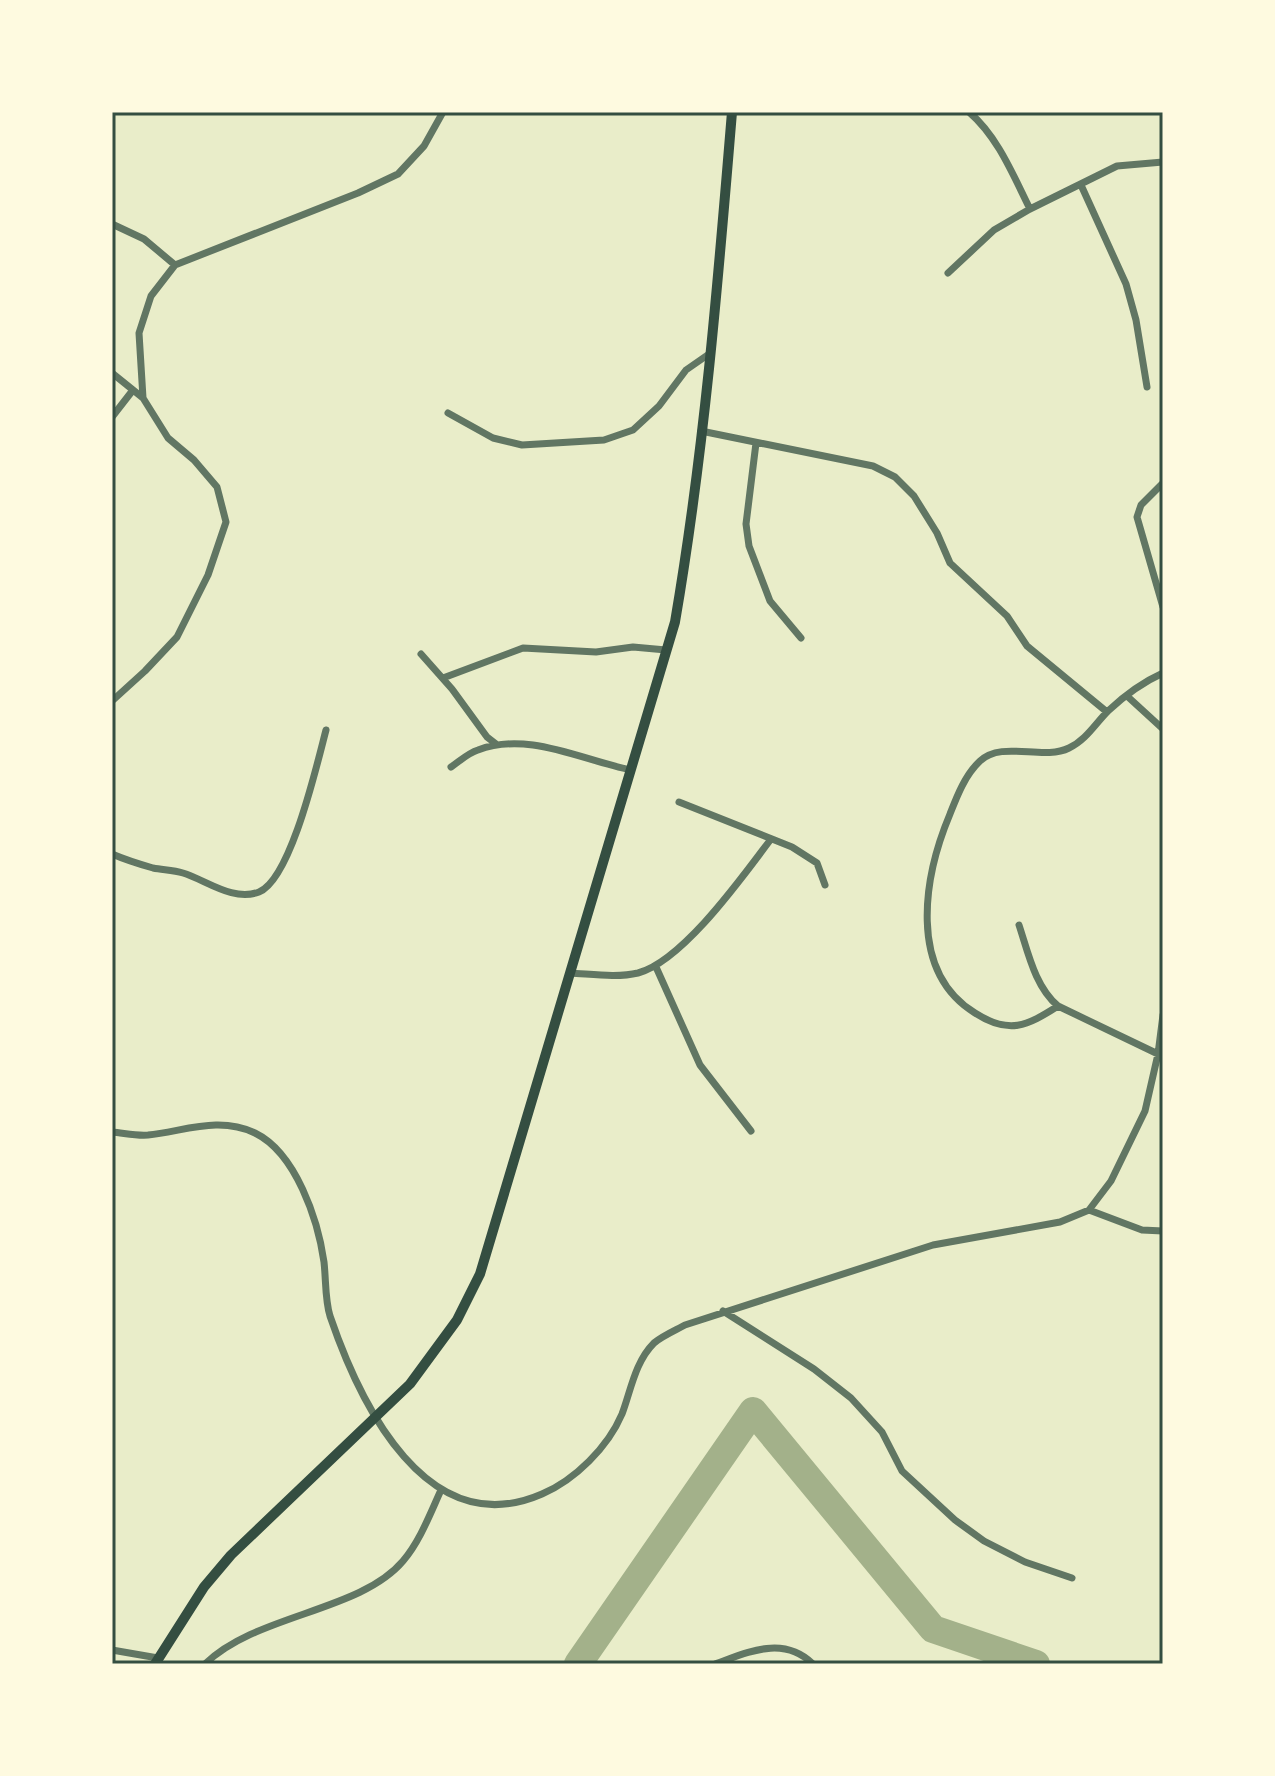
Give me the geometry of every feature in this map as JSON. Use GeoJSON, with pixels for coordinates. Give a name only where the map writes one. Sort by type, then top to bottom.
{"type":"FeatureCollection","features":[{"type":"Feature","properties":{"kind":"main road"},"geometry":{"type":"LineString","coordinates":[[157,1661],[204,1587],[231,1555],[410,1384],[457,1320],[480,1274],[675,622],[693,513],[732,112]]}},
{"type":"Feature","properties":{"kind":"street"},"geometry":{"type":"LineString","coordinates":[[143,398],[139,333],[151,296],[175,265],[358,193],[398,174],[424,146],[443,112]]}},
{"type":"Feature","properties":{"kind":"street"},"geometry":{"type":"LineString","coordinates":[[969,112],[980,122],[1005,159],[1030,209]]}},
{"type":"Feature","properties":{"kind":"street"},"geometry":{"type":"LineString","coordinates":[[948,273],[994,230],[1030,209],[1117,166],[1163,162]]}},
{"type":"Feature","properties":{"kind":"street"},"geometry":{"type":"LineString","coordinates":[[1081,185],[1126,284],[1136,320],[1147,387]]}},
{"type":"Feature","properties":{"kind":"street"},"geometry":{"type":"LineString","coordinates":[[112,224],[144,239],[175,265]]}},
{"type":"Feature","properties":{"kind":"street"},"geometry":{"type":"LineString","coordinates":[[448,413],[493,438],[522,445],[604,440],[633,430],[659,406],[686,370],[709,354]]}},
{"type":"Feature","properties":{"kind":"street"},"geometry":{"type":"LineString","coordinates":[[112,373],[143,398],[168,438],[194,460],[217,487],[226,522],[208,575],[177,637],[112,701]]}},
{"type":"Feature","properties":{"kind":"street"},"geometry":{"type":"LineString","coordinates":[[112,417],[133,390]]}},
{"type":"Feature","properties":{"kind":"street"},"geometry":{"type":"LineString","coordinates":[[701,431],[873,466],[895,477],[914,496],[959,574],[1007,616],[1027,646],[1107,712]]}},
{"type":"Feature","properties":{"kind":"street"},"geometry":{"type":"LineString","coordinates":[[756,443],[746,524],[749,546],[770,601],[801,638]]}},
{"type":"Feature","properties":{"kind":"street"},"geometry":{"type":"LineString","coordinates":[[1163,483],[1141,505],[1137,517],[1163,607]]}},
{"type":"Feature","properties":{"kind":"street"},"geometry":{"type":"LineString","coordinates":[[443,678],[523,648],[596,652],[633,647],[666,650]]}},
{"type":"Feature","properties":{"kind":"street"},"geometry":{"type":"LineString","coordinates":[[421,654],[487,737],[496,744]]}},
{"type":"Feature","properties":{"kind":"street"},"geometry":{"type":"LineString","coordinates":[[1058,1006],[1030,1024],[1007,1027],[988,1022],[967,1009],[945,985],[935,967],[929,943],[928,881],[941,834],[959,789],[981,759],[1005,752],[1066,750],[1084,739],[1107,712],[1127,696],[1163,673]]}},
{"type":"Feature","properties":{"kind":"street"},"geometry":{"type":"LineString","coordinates":[[1127,696],[1163,729]]}},
{"type":"Feature","properties":{"kind":"street"},"geometry":{"type":"LineString","coordinates":[[112,854],[135,863],[181,872],[227,892],[260,892],[275,879],[291,847],[326,730]]}},
{"type":"Feature","properties":{"kind":"street"},"geometry":{"type":"LineString","coordinates":[[451,767],[474,751],[496,744],[528,744],[631,770]]}},
{"type":"Feature","properties":{"kind":"street"},"geometry":{"type":"LineString","coordinates":[[679,802],[792,847],[817,863],[825,885]]}},
{"type":"Feature","properties":{"kind":"street"},"geometry":{"type":"LineString","coordinates":[[570,973],[635,974],[656,967],[725,901],[771,839]]}},
{"type":"Feature","properties":{"kind":"street"},"geometry":{"type":"LineString","coordinates":[[1019,925],[1043,989],[1058,1006],[1158,1054]]}},
{"type":"Feature","properties":{"kind":"street"},"geometry":{"type":"LineString","coordinates":[[656,967],[700,1065],[751,1131]]}},
{"type":"Feature","properties":{"kind":"street"},"geometry":{"type":"LineString","coordinates":[[112,1132],[145,1135],[227,1123],[256,1133],[273,1146],[291,1169],[311,1206],[323,1259],[329,1312],[353,1376],[404,1459],[441,1490],[478,1505],[513,1503],[543,1494],[593,1457],[621,1417],[639,1365],[655,1342],[685,1325],[933,1245],[1060,1222],[1089,1210],[1111,1181],[1145,1111],[1163,1015]]}},
{"type":"Feature","properties":{"kind":"street"},"geometry":{"type":"LineString","coordinates":[[1089,1210],[1142,1230],[1163,1231]]}},
{"type":"Feature","properties":{"kind":"street"},"geometry":{"type":"LineString","coordinates":[[723,1311],[814,1369],[851,1398],[882,1432],[902,1471],[955,1520],[984,1541],[1025,1562],[1072,1578]]}},
{"type":"Feature","properties":{"kind":"street"},"geometry":{"type":"LineString","coordinates":[[205,1664],[257,1632],[378,1582],[402,1563],[418,1539],[441,1490]]}},
{"type":"Feature","properties":{"kind":"street"},"geometry":{"type":"LineString","coordinates":[[715,1664],[779,1646],[798,1651],[813,1664]]}},
{"type":"Feature","properties":{"kind":"street"},"geometry":{"type":"LineString","coordinates":[[112,1650],[157,1661]]}},
{"type":"Feature","properties":{"kind":"waterway"},"geometry":{"type":"LineString","coordinates":[[578,1664],[753,1411],[933,1629],[1036,1664]]}}]}
